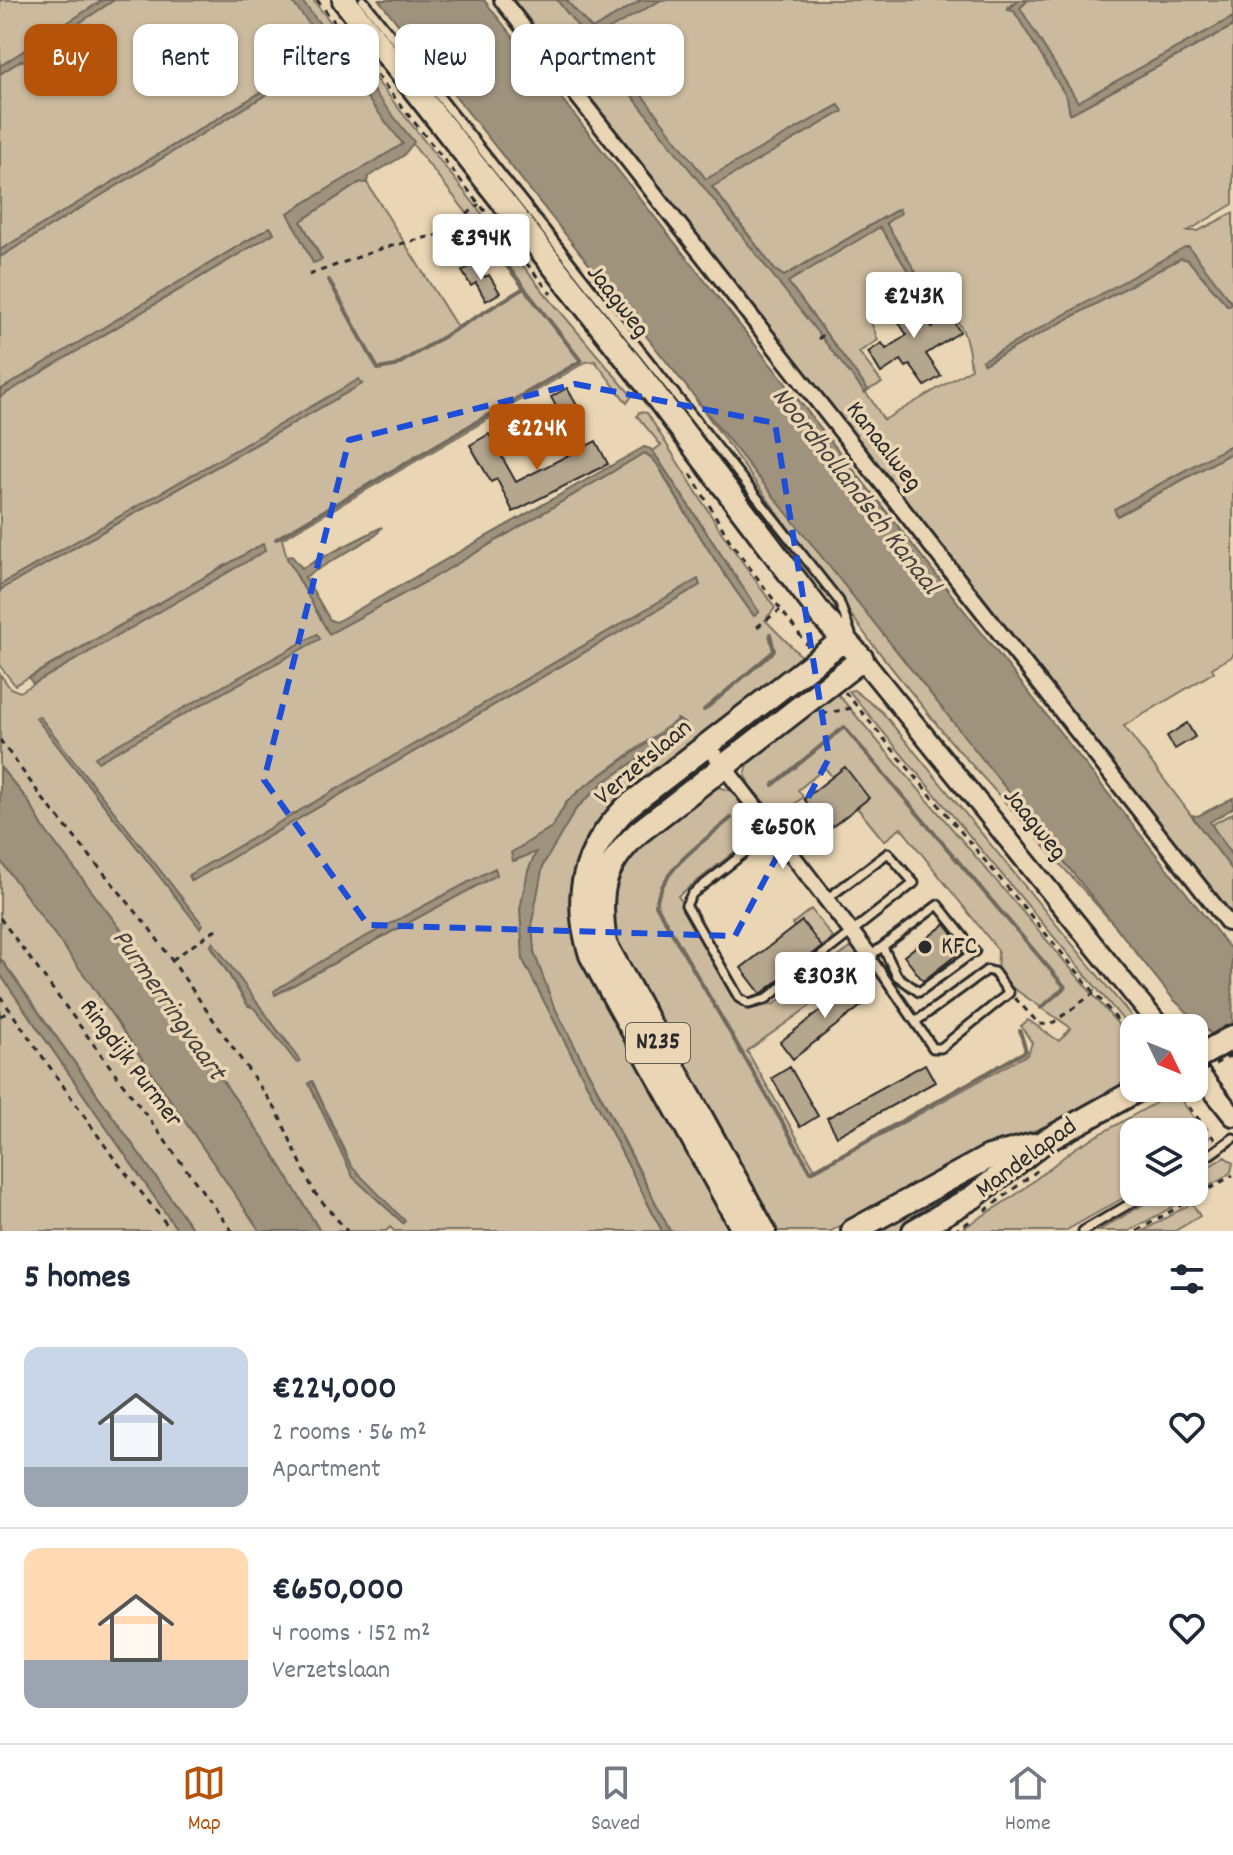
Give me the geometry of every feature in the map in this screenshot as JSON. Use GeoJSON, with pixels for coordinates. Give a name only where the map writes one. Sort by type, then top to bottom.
{"type":"FeatureCollection","features":[{"type":"Feature","properties":{"kind":"main road","name":"Jaagweg"},"geometry":{"type":"LineString","coordinates":[[344,0],[486,197],[845,632],[862,659],[1150,1014]]}},
{"type":"Feature","properties":{"kind":"main road","name":"Verzetslaan"},"geometry":{"type":"LineString","coordinates":[[744,1231],[591,955],[582,926],[580,904],[585,872],[611,823],[818,660],[845,632]]}},
{"type":"Feature","properties":{"kind":"main road","name":"Verzetslaan"},"geometry":{"type":"LineString","coordinates":[[764,1231],[605,944],[600,906],[602,885],[624,846],[862,659]]}},
{"type":"Feature","properties":{"kind":"main road"},"geometry":{"type":"LineString","coordinates":[[1208,1051],[1233,1037]]}},
{"type":"Feature","properties":{"kind":"main road"},"geometry":{"type":"LineString","coordinates":[[1208,1085],[1233,1116]]}},
{"type":"Feature","properties":{"kind":"main road"},"geometry":{"type":"LineString","coordinates":[[914,1231],[1044,1153],[1120,1099]]}},
{"type":"Feature","properties":{"kind":"main road"},"geometry":{"type":"LineString","coordinates":[[853,1231],[989,1157],[1044,1153]]}},
{"type":"Feature","properties":{"kind":"street","name":"Kanaalweg"},"geometry":{"type":"LineString","coordinates":[[502,0],[1228,923]]}},
{"type":"Feature","properties":{"kind":"street"},"geometry":{"type":"LineString","coordinates":[[708,746],[724,766]]}},
{"type":"Feature","properties":{"kind":"street","name":"Verzetslaan"},"geometry":{"type":"LineString","coordinates":[[724,766],[870,956]]}},
{"type":"Feature","properties":{"kind":"lane","name":"Jaagweg"},"geometry":{"type":"LineString","coordinates":[[363,0],[839,601],[845,632]]}},
{"type":"Feature","properties":{"kind":"lane"},"geometry":{"type":"LineString","coordinates":[[774,829],[692,894],[686,905],[739,998],[749,1004],[766,999],[914,883],[888,853],[828,898]]}},
{"type":"Feature","properties":{"kind":"lane"},"geometry":{"type":"LineString","coordinates":[[870,956],[938,905],[975,951],[919,992],[897,976],[883,947]]}},
{"type":"Feature","properties":{"kind":"lane","name":"Verzetslaan"},"geometry":{"type":"LineString","coordinates":[[870,956],[930,1046],[941,1048],[1009,993]]}},
{"type":"Feature","properties":{"kind":"lane"},"geometry":{"type":"LineString","coordinates":[[915,1022],[987,970],[997,975],[1009,993]]}},
{"type":"Feature","properties":{"kind":"lane"},"geometry":{"type":"LineString","coordinates":[[1208,1156],[1233,1138]]}},
{"type":"Feature","properties":{"kind":"lane"},"geometry":{"type":"LineString","coordinates":[[1083,1231],[1126,1206]]}},
{"type":"Feature","properties":{"kind":"path"},"geometry":{"type":"LineString","coordinates":[[317,0],[486,197],[555,299]]}},
{"type":"Feature","properties":{"kind":"path"},"geometry":{"type":"LineString","coordinates":[[468,250],[461,258],[446,260],[441,251],[441,238],[486,197]]}},
{"type":"Feature","properties":{"kind":"path"},"geometry":{"type":"LineString","coordinates":[[309,275],[383,248],[445,233]]}},
{"type":"Feature","properties":{"kind":"path"},"geometry":{"type":"LineString","coordinates":[[818,339],[826,333]]}},
{"type":"Feature","properties":{"kind":"path"},"geometry":{"type":"LineString","coordinates":[[687,467],[730,541],[818,660]]}},
{"type":"Feature","properties":{"kind":"path"},"geometry":{"type":"LineString","coordinates":[[757,627],[781,610]]}},
{"type":"Feature","properties":{"kind":"path"},"geometry":{"type":"LineString","coordinates":[[835,679],[1120,1024]]}},
{"type":"Feature","properties":{"kind":"path"},"geometry":{"type":"LineString","coordinates":[[0,740],[172,960],[277,1111],[314,1192],[347,1231]]}},
{"type":"Feature","properties":{"kind":"path","name":"Ringdijk Purmer"},"geometry":{"type":"LineString","coordinates":[[0,918],[232,1231]]}},
{"type":"Feature","properties":{"kind":"path"},"geometry":{"type":"LineString","coordinates":[[172,960],[216,929]]}},
{"type":"Feature","properties":{"kind":"path"},"geometry":{"type":"LineString","coordinates":[[1009,993],[1039,1024],[1050,1025],[1094,993]]}},
{"type":"Feature","properties":{"kind":"path"},"geometry":{"type":"LineString","coordinates":[[0,996],[13,1010],[113,1157],[172,1231]]}},
{"type":"Feature","properties":{"kind":"path"},"geometry":{"type":"LineString","coordinates":[[0,1016],[13,1010]]}},
{"type":"Feature","properties":{"kind":"path"},"geometry":{"type":"LineString","coordinates":[[1208,1068],[1233,1054]]}},
{"type":"Feature","properties":{"kind":"path"},"geometry":{"type":"LineString","coordinates":[[1185,1102],[1221,1147]]}},
{"type":"Feature","properties":{"kind":"path","name":"Mandelapad"},"geometry":{"type":"LineString","coordinates":[[954,1231],[1005,1199],[1044,1153]]}},
{"type":"Feature","properties":{"kind":"path"},"geometry":{"type":"LineString","coordinates":[[1137,1231],[1233,1175]]}},
{"type":"Feature","properties":{"kind":"highlighted area"},"geometry":{"type":"Polygon","coordinates":[[[575,384],[775,423],[829,758],[735,936],[368,925],[264,780],[349,440],[575,384]]]}},
{"type":"Feature","properties":{"kind":"shaded area"},"geometry":{"type":"Polygon","coordinates":[[[0,0],[103,0],[66,24],[24,24],[24,51],[0,66],[0,0]]]}},
{"type":"Feature","properties":{"kind":"shaded area"},"geometry":{"type":"Polygon","coordinates":[[[114,0],[292,0],[310,24],[254,24],[255,96],[0,250],[0,74],[24,58],[24,96],[117,96],[117,24],[77,24],[114,0]]]}},
{"type":"Feature","properties":{"kind":"shaded area"},"geometry":{"type":"Polygon","coordinates":[[[299,0],[313,0],[332,24],[318,24],[299,0]]]}},
{"type":"Feature","properties":{"kind":"shaded area"},"geometry":{"type":"Polygon","coordinates":[[[510,0],[557,0],[576,24],[528,24],[510,0]]]}},
{"type":"Feature","properties":{"kind":"shaded area"},"geometry":{"type":"Polygon","coordinates":[[[566,0],[642,0],[601,24],[588,24],[566,0]]]}},
{"type":"Feature","properties":{"kind":"shaded area"},"geometry":{"type":"Polygon","coordinates":[[[661,0],[1019,0],[1008,7],[1014,11],[1068,98],[1070,114],[1233,26],[1233,204],[1188,231],[1198,231],[1233,213],[1233,444],[1118,516],[1233,452],[1233,656],[1212,668],[1214,672],[1124,726],[1233,871],[1233,938],[584,96],[632,96],[870,398],[884,420],[971,369],[966,340],[958,322],[914,272],[886,223],[900,213],[898,209],[784,276],[775,270],[712,186],[842,112],[838,105],[706,180],[642,96],[684,96],[684,24],[618,24],[661,0]],[[1189,247],[984,364],[1181,258],[1188,260],[1228,306],[1189,247]]]}},
{"type":"Feature","properties":{"kind":"shaded area"},"geometry":{"type":"Polygon","coordinates":[[[1028,0],[1233,0],[1233,17],[1078,103],[1020,8],[1028,0]]]}},
{"type":"Feature","properties":{"kind":"shaded area"},"geometry":{"type":"Polygon","coordinates":[[[379,84],[543,291],[632,396],[627,403],[595,361],[586,362],[282,539],[287,558],[329,633],[433,578],[644,453],[658,465],[708,550],[753,615],[759,612],[653,451],[661,445],[637,416],[639,412],[647,413],[722,533],[775,608],[765,620],[805,660],[710,736],[580,869],[736,1231],[670,1231],[550,1001],[534,951],[532,914],[535,895],[555,840],[587,797],[683,729],[684,724],[678,719],[581,789],[566,803],[553,826],[514,861],[537,851],[528,871],[523,960],[662,1231],[394,1231],[390,1227],[386,1231],[320,1231],[266,1142],[173,1011],[135,948],[45,830],[27,799],[0,767],[0,674],[10,688],[20,692],[265,550],[263,544],[15,685],[0,666],[0,590],[362,384],[359,380],[0,585],[0,397],[274,233],[270,227],[0,390],[0,257],[264,96],[366,96],[403,144],[288,213],[322,259],[301,221],[361,182],[367,183],[457,327],[526,288],[375,96],[379,96],[379,84]],[[700,585],[189,875],[191,881],[700,585]],[[39,716],[36,718],[200,928],[167,880],[39,716]],[[495,869],[275,995],[496,875],[495,869]],[[213,943],[211,946],[248,1006],[254,1007],[297,1063],[290,1045],[253,1001],[213,943]],[[313,1082],[309,1084],[353,1177],[403,1223],[351,1166],[313,1082]]]}},
{"type":"Feature","properties":{"kind":"shaded area"},"geometry":{"type":"Polygon","coordinates":[[[880,226],[919,289],[869,317],[878,340],[859,352],[882,383],[868,390],[788,282],[880,226]]]}},
{"type":"Feature","properties":{"kind":"shaded area"},"geometry":{"type":"Polygon","coordinates":[[[696,400],[872,615],[1127,939],[947,737],[870,641],[696,400]]]}},
{"type":"Feature","properties":{"kind":"shaded area"},"geometry":{"type":"Polygon","coordinates":[[[854,690],[882,712],[1130,1014],[1120,1016],[849,691],[854,690]]]}},
{"type":"Feature","properties":{"kind":"shaded area"},"geometry":{"type":"Polygon","coordinates":[[[836,692],[1120,1027],[1120,1086],[1048,1125],[941,1169],[831,1231],[770,1231],[606,924],[621,861],[714,786],[732,791],[764,829],[678,896],[746,1010],[774,1004],[856,944],[870,963],[747,1051],[816,1171],[1028,1054],[1032,1043],[1021,1026],[1028,1020],[1059,1041],[1071,1028],[997,977],[998,950],[901,828],[884,841],[825,768],[798,790],[803,797],[778,818],[749,785],[745,774],[751,755],[836,692]]]}},
{"type":"Feature","properties":{"kind":"shaded area"},"geometry":{"type":"Polygon","coordinates":[[[1233,813],[1233,855],[1211,825],[1233,813]]]}},
{"type":"Feature","properties":{"kind":"shaded area"},"geometry":{"type":"Polygon","coordinates":[[[0,860],[91,984],[260,1231],[194,1231],[0,958],[0,860]]]}},
{"type":"Feature","properties":{"kind":"shaded area"},"geometry":{"type":"Polygon","coordinates":[[[811,909],[833,938],[814,953],[792,924],[811,909]]]}},
{"type":"Feature","properties":{"kind":"shaded area"},"geometry":{"type":"Polygon","coordinates":[[[0,974],[178,1231],[0,1231],[0,974]]]}},
{"type":"Feature","properties":{"kind":"shaded area"},"geometry":{"type":"Polygon","coordinates":[[[1157,1102],[1182,1102],[1194,1118],[1129,1118],[1157,1102]]]}},
{"type":"Feature","properties":{"kind":"shaded area"},"geometry":{"type":"Polygon","coordinates":[[[1120,1123],[1120,1200],[1065,1231],[959,1231],[1017,1194],[1075,1148],[1120,1123]]]}},
{"type":"Feature","properties":{"kind":"shaded area"},"geometry":{"type":"Polygon","coordinates":[[[1225,1157],[1233,1163],[1231,1172],[1208,1187],[1208,1167],[1225,1157]]]}},
{"type":"Feature","properties":{"kind":"shaded area"},"geometry":{"type":"Polygon","coordinates":[[[992,1162],[998,1166],[960,1198],[902,1231],[868,1231],[992,1162]]]}},
{"type":"Feature","properties":{"kind":"shaded area"},"geometry":{"type":"Polygon","coordinates":[[[1141,1206],[1174,1206],[1129,1231],[1098,1231],[1141,1206]]]}},
{"type":"Feature","properties":{"kind":"shaded area"},"geometry":{"type":"Polygon","coordinates":[[[1187,1206],[1194,1206],[1200,1216],[1175,1231],[1143,1231],[1187,1206]]]}},
{"type":"Feature","properties":{"kind":"water"},"geometry":{"type":"Polygon","coordinates":[[[103,0],[114,0],[78,24],[66,24],[103,0]]]}},
{"type":"Feature","properties":{"kind":"water"},"geometry":{"type":"Polygon","coordinates":[[[301,0],[320,24],[309,24],[293,3],[301,0]]]}},
{"type":"Feature","properties":{"kind":"water","name":"Noordhollandsch Kanaal"},"geometry":{"type":"Polygon","coordinates":[[[379,0],[484,0],[511,34],[511,96],[560,96],[1232,951],[1233,1061],[1208,1031],[1208,1014],[1189,1014],[1174,1000],[455,96],[495,96],[495,24],[398,24],[379,0]]]}},
{"type":"Feature","properties":{"kind":"water"},"geometry":{"type":"Polygon","coordinates":[[[557,0],[566,0],[588,24],[576,24],[557,0]]]}},
{"type":"Feature","properties":{"kind":"water"},"geometry":{"type":"Polygon","coordinates":[[[642,0],[661,0],[618,24],[601,24],[642,0]]]}},
{"type":"Feature","properties":{"kind":"water"},"geometry":{"type":"Polygon","coordinates":[[[1019,0],[1028,0],[1020,8],[1078,102],[1233,17],[1233,26],[1070,114],[1067,98],[1014,11],[1008,10],[1019,0]]]}},
{"type":"Feature","properties":{"kind":"water"},"geometry":{"type":"Polygon","coordinates":[[[24,51],[24,61],[0,74],[0,66],[24,51]]]}},
{"type":"Feature","properties":{"kind":"water"},"geometry":{"type":"Polygon","coordinates":[[[255,96],[264,96],[0,257],[0,250],[255,96]]]}},
{"type":"Feature","properties":{"kind":"water"},"geometry":{"type":"Polygon","coordinates":[[[366,96],[377,96],[414,142],[403,156],[368,177],[367,183],[360,182],[301,221],[322,260],[313,263],[288,213],[403,144],[366,96]]]}},
{"type":"Feature","properties":{"kind":"water"},"geometry":{"type":"Polygon","coordinates":[[[632,96],[643,96],[706,179],[839,105],[843,111],[712,187],[775,270],[784,276],[899,209],[901,213],[886,223],[933,300],[928,302],[880,227],[788,282],[868,390],[865,393],[632,96]]]}},
{"type":"Feature","properties":{"kind":"water"},"geometry":{"type":"Polygon","coordinates":[[[270,227],[274,233],[0,397],[0,390],[270,227]]]}},
{"type":"Feature","properties":{"kind":"water"},"geometry":{"type":"Polygon","coordinates":[[[1189,247],[1232,303],[1228,306],[1188,260],[1181,258],[984,364],[982,361],[1189,247]]]}},
{"type":"Feature","properties":{"kind":"water"},"geometry":{"type":"Polygon","coordinates":[[[359,379],[362,384],[0,590],[0,585],[359,379]]]}},
{"type":"Feature","properties":{"kind":"water"},"geometry":{"type":"Polygon","coordinates":[[[1233,444],[1233,452],[1117,516],[1114,509],[1233,444]]]}},
{"type":"Feature","properties":{"kind":"water"},"geometry":{"type":"Polygon","coordinates":[[[644,447],[651,449],[759,612],[754,616],[709,550],[658,465],[644,453],[433,578],[329,634],[287,558],[291,555],[302,568],[382,527],[376,535],[305,577],[330,620],[336,622],[644,447]]]}},
{"type":"Feature","properties":{"kind":"water"},"geometry":{"type":"Polygon","coordinates":[[[263,544],[265,551],[33,684],[29,678],[263,544]]]}},
{"type":"Feature","properties":{"kind":"water"},"geometry":{"type":"Polygon","coordinates":[[[698,579],[700,585],[192,881],[189,875],[698,579]]]}},
{"type":"Feature","properties":{"kind":"water"},"geometry":{"type":"Polygon","coordinates":[[[317,634],[320,639],[98,762],[95,757],[317,634]]]}},
{"type":"Feature","properties":{"kind":"water"},"geometry":{"type":"Polygon","coordinates":[[[39,716],[203,925],[200,928],[36,718],[39,716]]]}},
{"type":"Feature","properties":{"kind":"water"},"geometry":{"type":"Polygon","coordinates":[[[677,719],[685,724],[683,729],[604,782],[576,809],[543,865],[532,922],[534,952],[553,1004],[670,1231],[662,1231],[523,960],[520,909],[528,871],[536,852],[513,861],[511,853],[553,826],[566,803],[581,789],[672,726],[677,719]]]}},
{"type":"Feature","properties":{"kind":"water","name":"Purmerringvaart"},"geometry":{"type":"Polygon","coordinates":[[[0,767],[27,799],[45,830],[135,948],[173,1012],[266,1142],[320,1231],[260,1231],[91,984],[0,860],[0,767]]]}},
{"type":"Feature","properties":{"kind":"water"},"geometry":{"type":"Polygon","coordinates":[[[1233,798],[1233,808],[1210,822],[1233,858],[1233,871],[1191,815],[1198,816],[1233,798]]]}},
{"type":"Feature","properties":{"kind":"water"},"geometry":{"type":"Polygon","coordinates":[[[495,868],[497,875],[275,995],[274,991],[333,954],[495,868]]]}},
{"type":"Feature","properties":{"kind":"water"},"geometry":{"type":"Polygon","coordinates":[[[213,942],[300,1061],[297,1063],[254,1008],[248,1005],[211,945],[213,942]]]}},
{"type":"Feature","properties":{"kind":"water"},"geometry":{"type":"Polygon","coordinates":[[[0,958],[194,1231],[178,1231],[0,974],[0,958]]]}},
{"type":"Feature","properties":{"kind":"water"},"geometry":{"type":"Polygon","coordinates":[[[312,1081],[351,1166],[405,1221],[403,1223],[353,1177],[309,1083],[312,1081]]]}},
{"type":"Feature","properties":{"kind":"building"},"geometry":{"type":"Polygon","coordinates":[[[476,263],[485,277],[489,275],[500,293],[486,301],[476,283],[471,286],[462,271],[476,263]]]}},
{"type":"Feature","properties":{"kind":"building"},"geometry":{"type":"Polygon","coordinates":[[[909,291],[932,327],[950,316],[960,332],[926,354],[941,376],[925,386],[910,365],[906,367],[901,360],[881,373],[868,352],[882,343],[886,349],[907,335],[887,305],[909,291]]]}},
{"type":"Feature","properties":{"kind":"building"},"geometry":{"type":"Polygon","coordinates":[[[567,388],[583,416],[547,437],[540,426],[560,414],[551,397],[567,388]]]}},
{"type":"Feature","properties":{"kind":"building"},"geometry":{"type":"Polygon","coordinates":[[[489,434],[516,482],[596,441],[608,464],[513,512],[497,479],[491,482],[470,445],[489,434]]]}},
{"type":"Feature","properties":{"kind":"building"},"geometry":{"type":"Polygon","coordinates":[[[1187,723],[1195,737],[1175,749],[1167,736],[1187,723]]]}},
{"type":"Feature","properties":{"kind":"building"},"geometry":{"type":"Polygon","coordinates":[[[845,767],[869,798],[828,830],[804,799],[845,767]]]}},
{"type":"Feature","properties":{"kind":"building"},"geometry":{"type":"Polygon","coordinates":[[[802,921],[822,947],[761,994],[741,968],[802,921]]]}},
{"type":"Feature","properties":{"kind":"building"},"geometry":{"type":"Polygon","coordinates":[[[945,924],[964,949],[923,981],[904,956],[945,924]]]}},
{"type":"Feature","properties":{"kind":"building"},"geometry":{"type":"Polygon","coordinates":[[[857,982],[870,999],[793,1059],[780,1042],[857,982]]]}},
{"type":"Feature","properties":{"kind":"building"},"geometry":{"type":"Polygon","coordinates":[[[925,1064],[935,1082],[837,1136],[827,1118],[925,1064]]]}},
{"type":"Feature","properties":{"kind":"building"},"geometry":{"type":"Polygon","coordinates":[[[790,1067],[818,1116],[800,1127],[772,1078],[790,1067]]]}},
{"type":"Feature","properties":{"kind":"waterway"},"geometry":{"type":"LineString","coordinates":[[276,539],[581,361],[496,252]]}},
{"type":"Feature","properties":{"kind":"waterway"},"geometry":{"type":"LineString","coordinates":[[329,280],[378,369],[395,366],[524,288]]}},
{"type":"Feature","properties":{"kind":"waterway"},"geometry":{"type":"LineString","coordinates":[[704,710],[774,651],[770,634]]}},
{"type":"Feature","properties":{"kind":"waterway"},"geometry":{"type":"LineString","coordinates":[[773,785],[844,727],[1065,987],[1041,1008]]}},
{"type":"Feature","properties":{"kind":"waterway"},"geometry":{"type":"LineString","coordinates":[[731,818],[675,867],[666,879],[656,905],[811,1172],[1026,1051],[1020,1031]]}},
{"type":"Feature","properties":{"kind":"place","name":"KFC"},"geometry":{"type":"Point","coordinates":[925,947]}}]}
